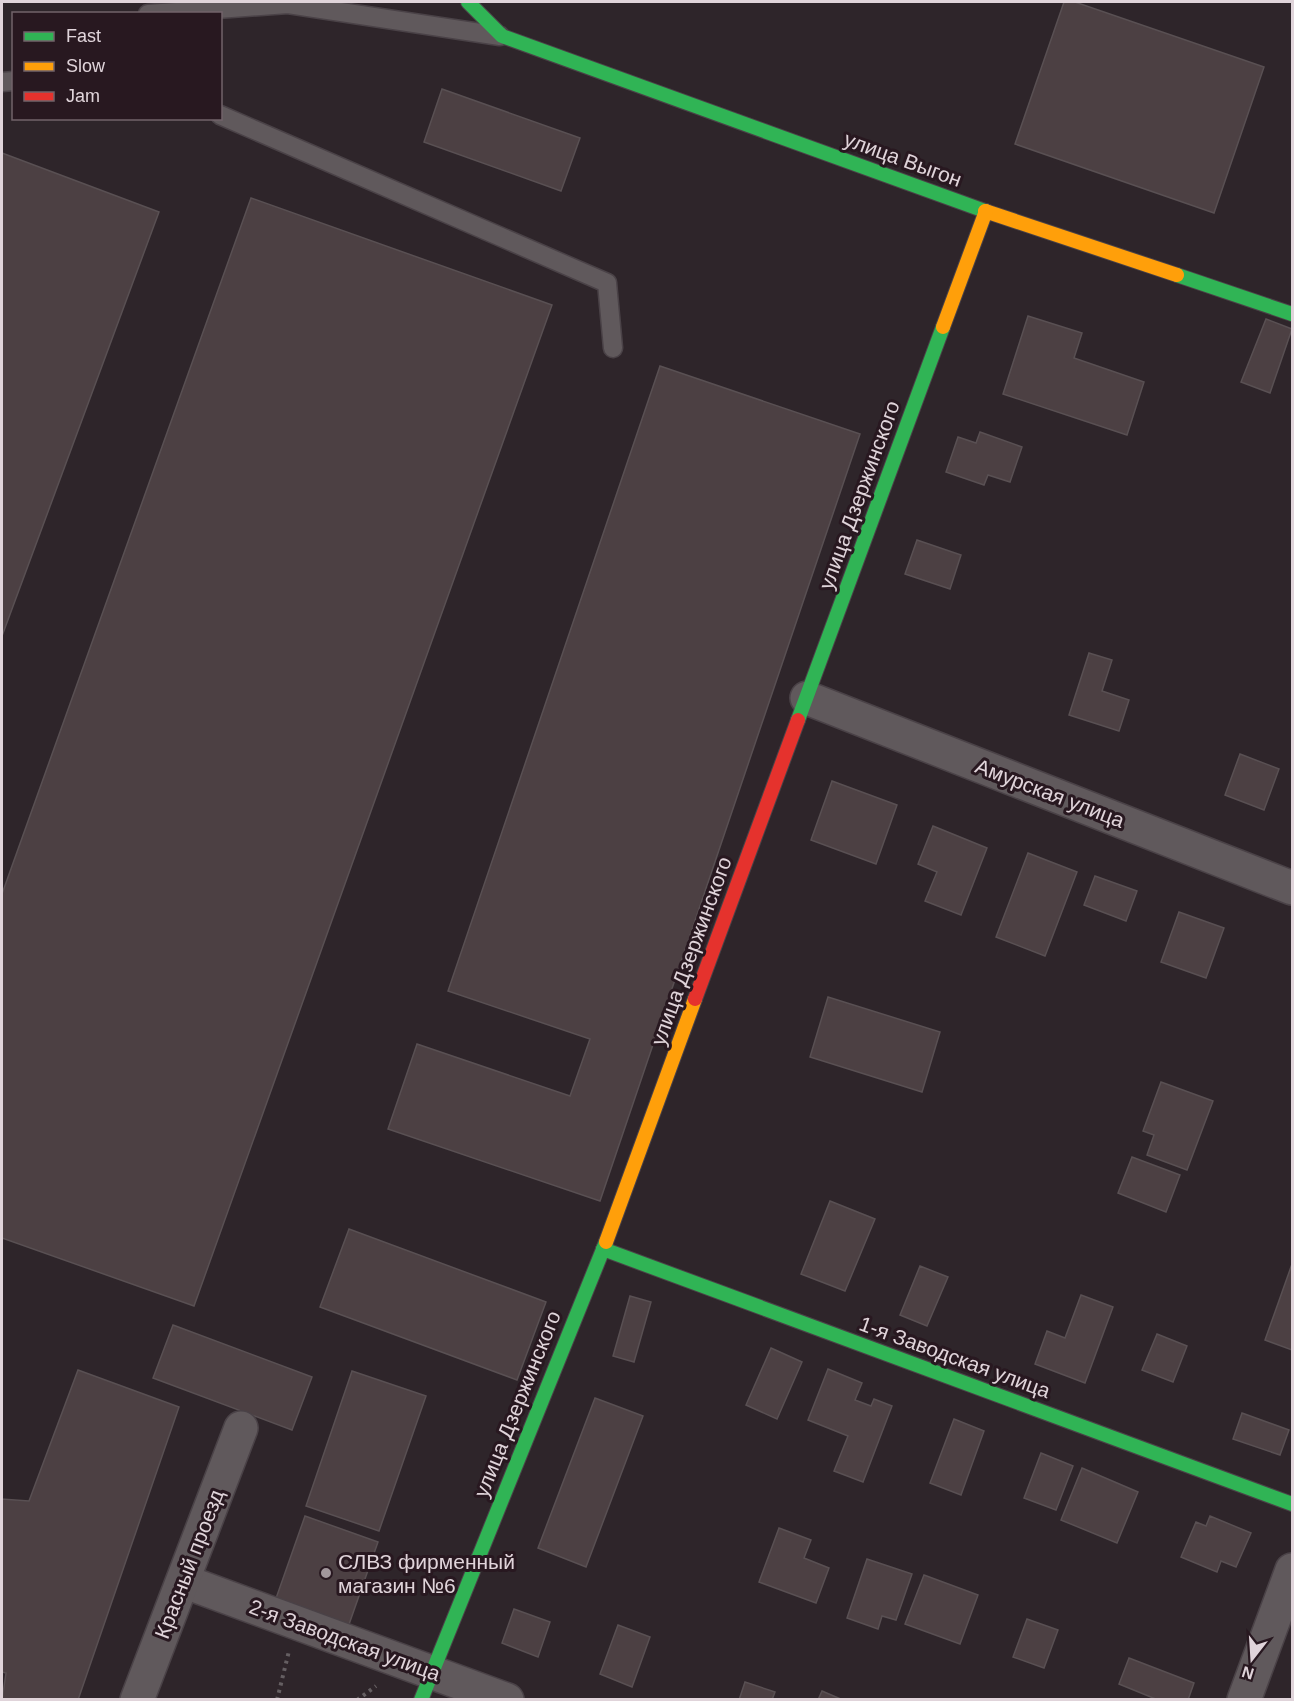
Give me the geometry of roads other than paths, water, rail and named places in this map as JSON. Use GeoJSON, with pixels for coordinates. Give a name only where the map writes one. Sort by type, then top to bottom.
{"type":"FeatureCollection","features":[{"type":"Feature","properties":{"kind":"street"},"geometry":{"type":"LineString","coordinates":[[468,2],[502,36]]}},
{"type":"Feature","properties":{"kind":"street","name":"улица Выгон"},"geometry":{"type":"LineString","coordinates":[[502,36],[986,211],[1293,314]]}},
{"type":"Feature","properties":{"kind":"street","name":"улица Дзержинского"},"geometry":{"type":"LineString","coordinates":[[426,1686],[603,1250],[986,211]]}},
{"type":"Feature","properties":{"kind":"street","name":"Амурская улица"},"geometry":{"type":"LineString","coordinates":[[807,698],[1293,888]]}},
{"type":"Feature","properties":{"kind":"street","name":"1-я Заводская улица"},"geometry":{"type":"LineString","coordinates":[[603,1250],[1293,1504]]}},
{"type":"Feature","properties":{"kind":"street","name":"Красный проезд"},"geometry":{"type":"LineString","coordinates":[[137,1700],[241,1428]]}},
{"type":"Feature","properties":{"kind":"street"},"geometry":{"type":"LineString","coordinates":[[1244,1700],[1293,1570]]}},
{"type":"Feature","properties":{"kind":"street","name":"2-я Заводская улица"},"geometry":{"type":"LineString","coordinates":[[183,1581],[296,1623],[426,1686],[507,1700]]}},
{"type":"Feature","properties":{"kind":"lane"},"geometry":{"type":"LineString","coordinates":[[176,12],[288,4],[502,36]]}},
{"type":"Feature","properties":{"kind":"lane"},"geometry":{"type":"LineString","coordinates":[[222,116],[607,283],[614,348]]}},
{"type":"Feature","properties":{"kind":"place","name":"СЛВЗ фирменный магазин №6"},"geometry":{"type":"Point","coordinates":[326,1573]}}]}
